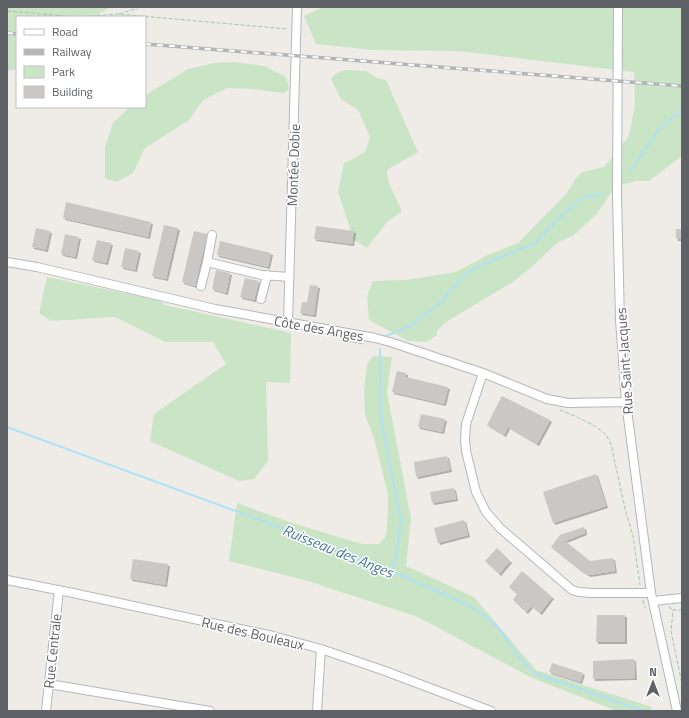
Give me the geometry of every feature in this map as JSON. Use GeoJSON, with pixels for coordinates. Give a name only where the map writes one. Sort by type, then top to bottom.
{"type":"FeatureCollection","features":[{"type":"Feature","properties":{"kind":"street","name":"Montée Dobie"},"geometry":{"type":"LineString","coordinates":[[288,323],[297,7]]}},
{"type":"Feature","properties":{"kind":"street","name":"Rue Saint-Jacques"},"geometry":{"type":"LineString","coordinates":[[618,7],[617,197],[620,320],[626,402],[653,600],[677,711]]}},
{"type":"Feature","properties":{"kind":"street"},"geometry":{"type":"LineString","coordinates":[[201,286],[212,235]]}},
{"type":"Feature","properties":{"kind":"street","name":"Côte des Anges"},"geometry":{"type":"LineString","coordinates":[[7,262],[38,267],[215,309],[382,340],[483,373],[547,399],[568,403],[626,402]]}},
{"type":"Feature","properties":{"kind":"street"},"geometry":{"type":"LineString","coordinates":[[207,262],[267,275],[289,277]]}},
{"type":"Feature","properties":{"kind":"street"},"geometry":{"type":"LineString","coordinates":[[261,299],[267,275]]}},
{"type":"Feature","properties":{"kind":"street"},"geometry":{"type":"LineString","coordinates":[[483,373],[466,424],[466,451],[476,492],[486,512],[500,528],[572,590],[591,594],[641,593],[653,600],[682,598]]}},
{"type":"Feature","properties":{"kind":"street","name":"Rue des Bouleaux"},"geometry":{"type":"LineString","coordinates":[[7,580],[273,636],[321,649],[410,679],[491,711]]}},
{"type":"Feature","properties":{"kind":"street","name":"Rue Centrale"},"geometry":{"type":"LineString","coordinates":[[46,711],[59,590]]}},
{"type":"Feature","properties":{"kind":"street"},"geometry":{"type":"LineString","coordinates":[[317,711],[321,649]]}},
{"type":"Feature","properties":{"kind":"street"},"geometry":{"type":"LineString","coordinates":[[49,684],[210,711]]}},
{"type":"Feature","properties":{"kind":"path"},"geometry":{"type":"LineString","coordinates":[[118,14],[140,7]]}},
{"type":"Feature","properties":{"kind":"path"},"geometry":{"type":"LineString","coordinates":[[7,11],[64,16]]}},
{"type":"Feature","properties":{"kind":"path"},"geometry":{"type":"LineString","coordinates":[[92,16],[118,14],[140,16]]}},
{"type":"Feature","properties":{"kind":"path"},"geometry":{"type":"LineString","coordinates":[[146,17],[297,30]]}},
{"type":"Feature","properties":{"kind":"path"},"geometry":{"type":"LineString","coordinates":[[346,341],[367,344]]}},
{"type":"Feature","properties":{"kind":"path"},"geometry":{"type":"LineString","coordinates":[[559,409],[593,426],[603,433],[611,444],[625,509],[633,536],[638,578],[644,606],[647,609],[653,600]]}},
{"type":"Feature","properties":{"kind":"path"},"geometry":{"type":"LineString","coordinates":[[668,605],[673,610],[682,610]]}},
{"type":"Feature","properties":{"kind":"path"},"geometry":{"type":"LineString","coordinates":[[673,610],[671,631],[682,684]]}},
{"type":"Feature","properties":{"kind":"green space"},"geometry":{"type":"Polygon","coordinates":[[[7,7],[111,7],[97,16],[16,16],[16,69],[7,71],[7,7]]]}},
{"type":"Feature","properties":{"kind":"green space"},"geometry":{"type":"Polygon","coordinates":[[[323,7],[682,7],[682,156],[649,181],[637,181],[620,185],[610,194],[597,214],[574,235],[557,243],[534,265],[513,282],[446,322],[438,330],[436,336],[426,342],[408,341],[369,320],[367,296],[373,281],[406,280],[456,272],[488,255],[518,243],[567,193],[575,179],[582,172],[604,167],[629,136],[635,104],[634,72],[457,51],[372,50],[316,44],[304,16],[323,7]]]}},
{"type":"Feature","properties":{"kind":"green space"},"geometry":{"type":"Polygon","coordinates":[[[235,62],[264,66],[286,77],[289,89],[284,93],[227,88],[203,100],[189,120],[145,148],[133,173],[117,182],[105,178],[105,147],[113,123],[129,108],[146,108],[146,95],[188,69],[214,63],[235,62]]]}},
{"type":"Feature","properties":{"kind":"green space"},"geometry":{"type":"Polygon","coordinates":[[[344,70],[366,71],[377,78],[386,80],[418,152],[387,170],[388,181],[402,211],[388,221],[367,248],[354,240],[338,192],[344,163],[365,152],[370,138],[358,110],[341,99],[331,79],[335,74],[344,70]]]}},
{"type":"Feature","properties":{"kind":"green space"},"geometry":{"type":"Polygon","coordinates":[[[47,277],[158,300],[165,305],[291,333],[290,383],[266,382],[268,461],[254,479],[239,481],[150,441],[154,414],[226,364],[213,342],[165,342],[115,317],[51,321],[39,313],[47,277]]]}},
{"type":"Feature","properties":{"kind":"green space"},"geometry":{"type":"Polygon","coordinates":[[[373,356],[392,357],[387,392],[411,519],[406,566],[474,597],[536,670],[652,707],[650,711],[617,711],[532,678],[418,617],[308,581],[229,561],[237,503],[292,523],[362,544],[379,544],[386,536],[388,495],[374,438],[365,415],[364,391],[367,364],[373,356]]]}},
{"type":"Feature","properties":{"kind":"building"},"geometry":{"type":"Polygon","coordinates":[[[66,202],[151,222],[148,237],[63,218],[66,202]]]}},
{"type":"Feature","properties":{"kind":"building"},"geometry":{"type":"Polygon","coordinates":[[[164,225],[178,228],[166,279],[152,276],[164,225]]]}},
{"type":"Feature","properties":{"kind":"building"},"geometry":{"type":"Polygon","coordinates":[[[316,226],[354,231],[352,244],[314,239],[316,226]]]}},
{"type":"Feature","properties":{"kind":"building"},"geometry":{"type":"Polygon","coordinates":[[[36,228],[50,231],[46,250],[32,247],[36,228]]]}},
{"type":"Feature","properties":{"kind":"building"},"geometry":{"type":"Polygon","coordinates":[[[676,229],[682,229],[682,239],[676,239],[676,229]]]}},
{"type":"Feature","properties":{"kind":"building"},"geometry":{"type":"Polygon","coordinates":[[[194,231],[207,234],[195,286],[182,282],[194,231]]]}},
{"type":"Feature","properties":{"kind":"building"},"geometry":{"type":"Polygon","coordinates":[[[65,234],[79,237],[75,257],[61,254],[65,234]]]}},
{"type":"Feature","properties":{"kind":"building"},"geometry":{"type":"Polygon","coordinates":[[[97,240],[111,243],[106,263],[92,260],[97,240]]]}},
{"type":"Feature","properties":{"kind":"building"},"geometry":{"type":"Polygon","coordinates":[[[220,241],[271,253],[268,267],[217,255],[220,241]]]}},
{"type":"Feature","properties":{"kind":"building"},"geometry":{"type":"Polygon","coordinates":[[[125,248],[139,251],[135,270],[121,267],[125,248]]]}},
{"type":"Feature","properties":{"kind":"building"},"geometry":{"type":"Polygon","coordinates":[[[216,270],[230,273],[226,293],[212,289],[216,270]]]}},
{"type":"Feature","properties":{"kind":"building"},"geometry":{"type":"Polygon","coordinates":[[[245,278],[259,281],[254,300],[240,297],[245,278]]]}},
{"type":"Feature","properties":{"kind":"building"},"geometry":{"type":"Polygon","coordinates":[[[310,285],[318,286],[314,315],[300,313],[302,302],[307,302],[310,285]]]}},
{"type":"Feature","properties":{"kind":"building"},"geometry":{"type":"Polygon","coordinates":[[[397,371],[406,373],[406,377],[448,387],[444,404],[392,392],[397,371]]]}},
{"type":"Feature","properties":{"kind":"building"},"geometry":{"type":"Polygon","coordinates":[[[502,396],[550,420],[537,444],[508,427],[504,435],[487,425],[502,396]]]}},
{"type":"Feature","properties":{"kind":"building"},"geometry":{"type":"Polygon","coordinates":[[[421,414],[445,419],[442,432],[418,427],[421,414]]]}},
{"type":"Feature","properties":{"kind":"building"},"geometry":{"type":"Polygon","coordinates":[[[447,456],[450,470],[416,477],[414,462],[447,456]]]}},
{"type":"Feature","properties":{"kind":"building"},"geometry":{"type":"Polygon","coordinates":[[[596,474],[606,506],[553,523],[543,492],[596,474]]]}},
{"type":"Feature","properties":{"kind":"building"},"geometry":{"type":"Polygon","coordinates":[[[454,488],[456,499],[432,503],[430,492],[454,488]]]}},
{"type":"Feature","properties":{"kind":"building"},"geometry":{"type":"Polygon","coordinates":[[[464,520],[468,535],[438,543],[434,528],[464,520]]]}},
{"type":"Feature","properties":{"kind":"building"},"geometry":{"type":"Polygon","coordinates":[[[584,527],[585,533],[565,541],[590,561],[613,558],[615,571],[589,575],[580,570],[551,547],[560,535],[584,527]]]}},
{"type":"Feature","properties":{"kind":"building"},"geometry":{"type":"Polygon","coordinates":[[[497,548],[510,561],[499,574],[485,561],[497,548]]]}},
{"type":"Feature","properties":{"kind":"building"},"geometry":{"type":"Polygon","coordinates":[[[133,559],[168,564],[165,585],[130,579],[133,559]]]}},
{"type":"Feature","properties":{"kind":"building"},"geometry":{"type":"Polygon","coordinates":[[[522,571],[552,597],[540,613],[531,606],[526,612],[513,600],[517,594],[509,587],[522,571]]]}},
{"type":"Feature","properties":{"kind":"building"},"geometry":{"type":"Polygon","coordinates":[[[597,615],[625,615],[625,642],[596,642],[597,615]]]}},
{"type":"Feature","properties":{"kind":"building"},"geometry":{"type":"Polygon","coordinates":[[[634,659],[635,678],[593,679],[593,661],[634,659]]]}},
{"type":"Feature","properties":{"kind":"building"},"geometry":{"type":"Polygon","coordinates":[[[552,663],[583,673],[580,682],[549,672],[552,663]]]}},
{"type":"Feature","properties":{"kind":"waterway"},"geometry":{"type":"LineString","coordinates":[[629,173],[659,129],[682,110]]}},
{"type":"Feature","properties":{"kind":"waterway"},"geometry":{"type":"LineString","coordinates":[[384,337],[410,326],[439,304],[461,279],[473,269],[535,243],[559,218],[582,198],[602,194]]}},
{"type":"Feature","properties":{"kind":"waterway"},"geometry":{"type":"LineString","coordinates":[[380,349],[381,419],[401,520],[396,558],[392,571]]}},
{"type":"Feature","properties":{"kind":"waterway","name":"Ruisseau des Anges"},"geometry":{"type":"LineString","coordinates":[[7,427],[347,552],[469,605],[497,626],[522,661],[534,673],[644,711]]}},
{"type":"Feature","properties":{"kind":"railway"},"geometry":{"type":"LineString","coordinates":[[7,33],[16,34]]}},
{"type":"Feature","properties":{"kind":"railway"},"geometry":{"type":"LineString","coordinates":[[146,44],[682,86]]}}]}
